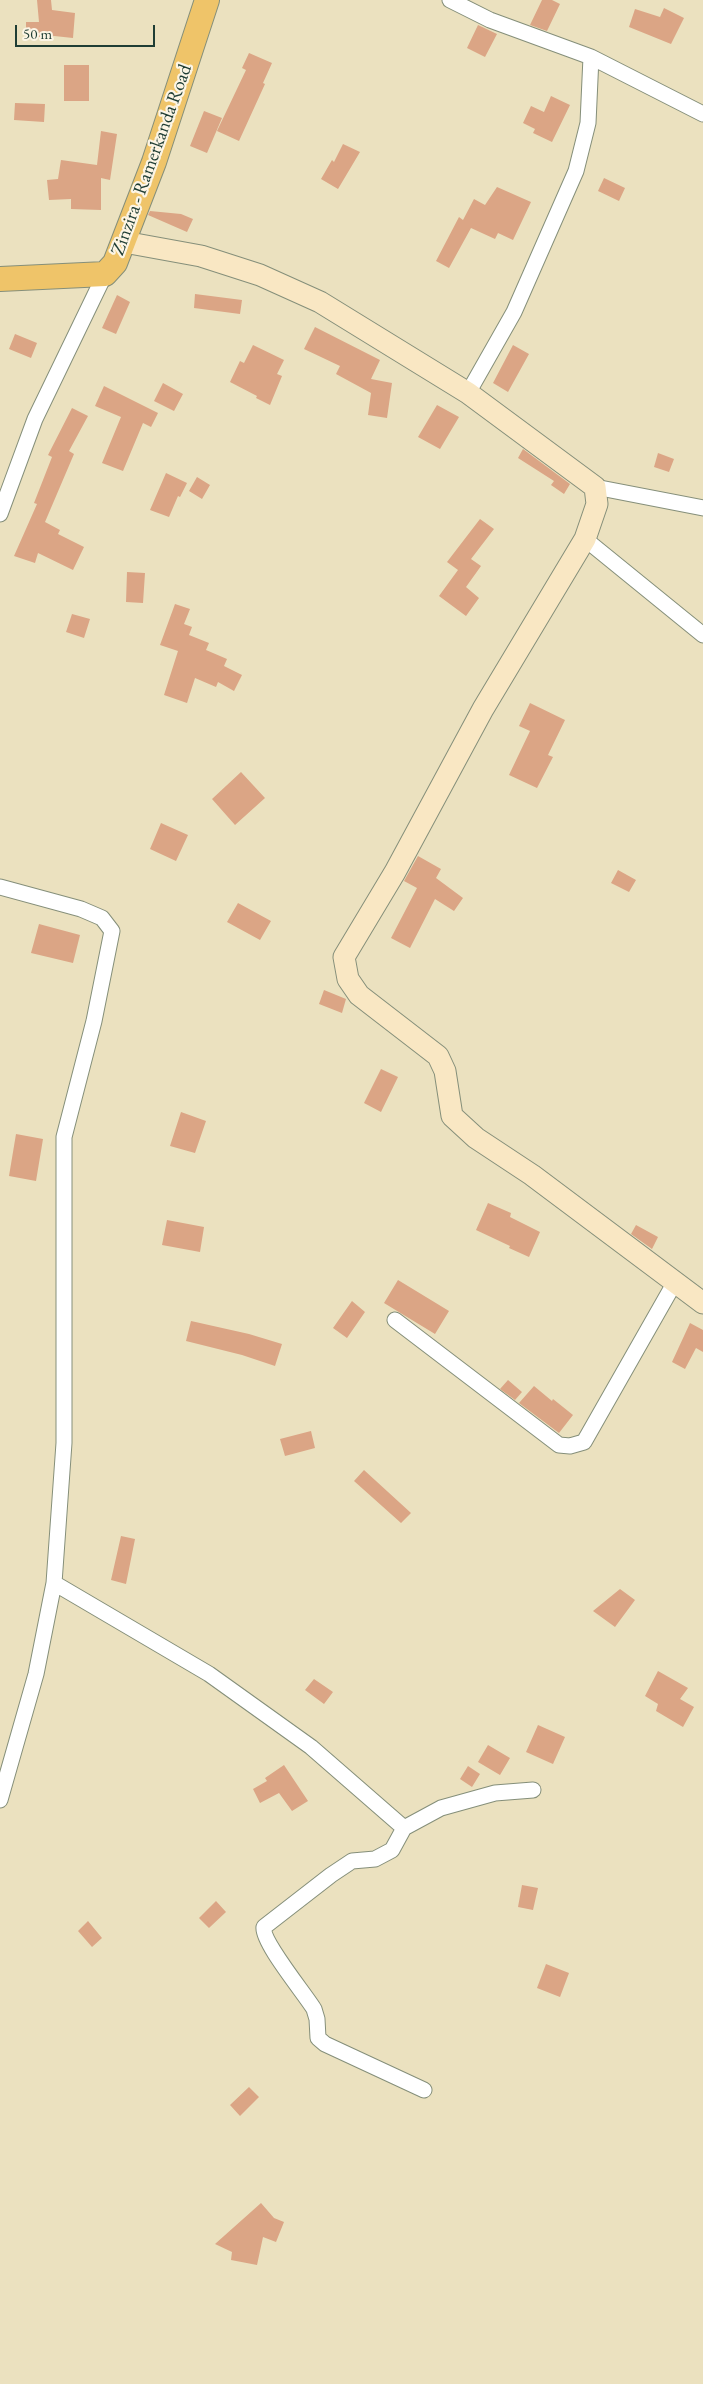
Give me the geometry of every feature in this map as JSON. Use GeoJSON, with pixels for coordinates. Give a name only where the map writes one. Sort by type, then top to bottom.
{"type":"FeatureCollection","features":[{"type":"Feature","properties":{"kind":"main road","name":"Zinzira - Ramerkanda Road"},"geometry":{"type":"LineString","coordinates":[[0,279],[105,274],[115,263],[154,162],[207,0]]}},
{"type":"Feature","properties":{"kind":"main road"},"geometry":{"type":"LineString","coordinates":[[124,242],[201,256],[260,275],[320,302],[468,393],[595,487],[597,504],[585,539],[484,709],[395,872],[344,957],[348,979],[360,995],[438,1056],[445,1071],[452,1116],[476,1138],[532,1175],[703,1303]]}},
{"type":"Feature","properties":{"kind":"street"},"geometry":{"type":"LineString","coordinates":[[450,0],[490,20],[591,57],[703,114]]}},
{"type":"Feature","properties":{"kind":"street"},"geometry":{"type":"LineString","coordinates":[[468,393],[514,312],[576,171],[588,123],[591,57]]}},
{"type":"Feature","properties":{"kind":"street"},"geometry":{"type":"LineString","coordinates":[[0,514],[35,419],[105,274]]}},
{"type":"Feature","properties":{"kind":"street"},"geometry":{"type":"LineString","coordinates":[[595,487],[703,508]]}},
{"type":"Feature","properties":{"kind":"street"},"geometry":{"type":"LineString","coordinates":[[585,539],[703,635]]}},
{"type":"Feature","properties":{"kind":"street"},"geometry":{"type":"LineString","coordinates":[[0,887],[81,909],[102,918],[112,931],[94,1022],[64,1137],[64,1443],[54,1583],[36,1674],[0,1800]]}},
{"type":"Feature","properties":{"kind":"street"},"geometry":{"type":"LineString","coordinates":[[395,1320],[559,1444],[570,1446],[584,1442],[674,1282]]}},
{"type":"Feature","properties":{"kind":"street"},"geometry":{"type":"LineString","coordinates":[[54,1583],[209,1674],[311,1747],[404,1828]]}},
{"type":"Feature","properties":{"kind":"street"},"geometry":{"type":"LineString","coordinates":[[424,2090],[325,2044],[318,2038],[317,2019],[314,2009],[273,1950],[263,1931],[267,1923],[352,1861],[375,1860],[392,1850],[404,1828],[450,1806],[495,1793],[533,1790]]}},
{"type":"Feature","properties":{"kind":"building"},"geometry":{"type":"Polygon","coordinates":[[[37,0],[51,0],[52,10],[75,13],[73,38],[45,35],[45,37],[26,37],[26,22],[39,22],[37,0]]]}},
{"type":"Feature","properties":{"kind":"building"},"geometry":{"type":"Polygon","coordinates":[[[542,0],[552,0],[560,4],[547,31],[530,25],[542,0]]]}},
{"type":"Feature","properties":{"kind":"building"},"geometry":{"type":"Polygon","coordinates":[[[664,8],[684,18],[671,44],[629,27],[635,9],[660,17],[664,8]]]}},
{"type":"Feature","properties":{"kind":"building"},"geometry":{"type":"Polygon","coordinates":[[[478,25],[497,34],[485,57],[467,48],[478,25]]]}},
{"type":"Feature","properties":{"kind":"building"},"geometry":{"type":"Polygon","coordinates":[[[249,53],[272,63],[263,83],[265,84],[239,141],[217,131],[246,70],[242,68],[249,53]]]}},
{"type":"Feature","properties":{"kind":"building"},"geometry":{"type":"Polygon","coordinates":[[[64,65],[89,65],[89,101],[64,101],[64,65]]]}},
{"type":"Feature","properties":{"kind":"building"},"geometry":{"type":"Polygon","coordinates":[[[551,96],[570,105],[552,142],[533,133],[535,129],[523,123],[531,106],[544,112],[551,96]]]}},
{"type":"Feature","properties":{"kind":"building"},"geometry":{"type":"Polygon","coordinates":[[[15,103],[45,104],[44,122],[14,120],[15,103]]]}},
{"type":"Feature","properties":{"kind":"building"},"geometry":{"type":"Polygon","coordinates":[[[204,111],[222,118],[207,153],[190,146],[204,111]]]}},
{"type":"Feature","properties":{"kind":"building"},"geometry":{"type":"Polygon","coordinates":[[[101,131],[117,134],[110,180],[101,178],[101,210],[71,209],[71,199],[49,200],[47,180],[58,179],[61,160],[97,165],[101,131]]]}},
{"type":"Feature","properties":{"kind":"building"},"geometry":{"type":"Polygon","coordinates":[[[343,144],[360,152],[338,189],[321,179],[332,160],[334,162],[343,144]]]}},
{"type":"Feature","properties":{"kind":"building"},"geometry":{"type":"Polygon","coordinates":[[[604,178],[625,188],[619,201],[598,191],[604,178]]]}},
{"type":"Feature","properties":{"kind":"building"},"geometry":{"type":"Polygon","coordinates":[[[497,187],[531,202],[513,240],[498,233],[495,239],[471,228],[449,268],[436,261],[459,217],[463,220],[474,199],[485,205],[497,187]]]}},
{"type":"Feature","properties":{"kind":"building"},"geometry":{"type":"Polygon","coordinates":[[[150,211],[181,214],[193,219],[187,232],[148,215],[150,211]]]}},
{"type":"Feature","properties":{"kind":"building"},"geometry":{"type":"Polygon","coordinates":[[[195,294],[242,300],[240,314],[194,308],[195,294]]]}},
{"type":"Feature","properties":{"kind":"building"},"geometry":{"type":"Polygon","coordinates":[[[117,295],[130,302],[116,334],[102,328],[117,295]]]}},
{"type":"Feature","properties":{"kind":"building"},"geometry":{"type":"Polygon","coordinates":[[[315,327],[380,360],[371,379],[392,383],[387,418],[368,415],[371,393],[336,374],[340,366],[304,349],[315,327]]]}},
{"type":"Feature","properties":{"kind":"building"},"geometry":{"type":"Polygon","coordinates":[[[15,334],[37,343],[31,358],[9,349],[15,334]]]}},
{"type":"Feature","properties":{"kind":"building"},"geometry":{"type":"Polygon","coordinates":[[[253,345],[284,360],[277,374],[282,376],[270,405],[230,382],[240,361],[244,363],[253,345]]]}},
{"type":"Feature","properties":{"kind":"building"},"geometry":{"type":"Polygon","coordinates":[[[513,345],[529,354],[508,392],[493,383],[513,345]]]}},
{"type":"Feature","properties":{"kind":"building"},"geometry":{"type":"Polygon","coordinates":[[[163,383],[183,394],[174,411],[154,401],[163,383]]]}},
{"type":"Feature","properties":{"kind":"building"},"geometry":{"type":"Polygon","coordinates":[[[104,386],[158,413],[151,427],[143,423],[123,471],[102,463],[121,417],[95,406],[104,386]]]}},
{"type":"Feature","properties":{"kind":"building"},"geometry":{"type":"Polygon","coordinates":[[[437,405],[459,417],[440,449],[418,437],[437,405]]]}},
{"type":"Feature","properties":{"kind":"building"},"geometry":{"type":"Polygon","coordinates":[[[72,408],[88,416],[69,451],[74,454],[45,522],[60,530],[58,534],[84,547],[73,570],[38,553],[35,563],[14,556],[37,504],[34,503],[52,457],[48,455],[72,408]]]}},
{"type":"Feature","properties":{"kind":"building"},"geometry":{"type":"Polygon","coordinates":[[[523,449],[570,484],[564,494],[551,485],[554,481],[518,458],[523,449]]]}},
{"type":"Feature","properties":{"kind":"building"},"geometry":{"type":"Polygon","coordinates":[[[658,453],[674,459],[669,472],[654,467],[658,453]]]}},
{"type":"Feature","properties":{"kind":"building"},"geometry":{"type":"Polygon","coordinates":[[[166,473],[187,483],[180,497],[178,496],[169,517],[150,510],[166,473]]]}},
{"type":"Feature","properties":{"kind":"building"},"geometry":{"type":"Polygon","coordinates":[[[197,477],[210,485],[202,499],[189,491],[197,477]]]}},
{"type":"Feature","properties":{"kind":"building"},"geometry":{"type":"Polygon","coordinates":[[[480,519],[494,529],[471,559],[481,566],[466,587],[479,598],[466,616],[439,596],[458,570],[447,562],[480,519]]]}},
{"type":"Feature","properties":{"kind":"building"},"geometry":{"type":"Polygon","coordinates":[[[127,572],[145,573],[143,603],[126,602],[127,572]]]}},
{"type":"Feature","properties":{"kind":"building"},"geometry":{"type":"Polygon","coordinates":[[[175,604],[190,609],[184,624],[192,627],[189,635],[209,643],[206,650],[227,659],[224,666],[242,675],[234,691],[218,682],[216,687],[195,678],[187,703],[164,695],[178,651],[160,645],[175,604]]]}},
{"type":"Feature","properties":{"kind":"building"},"geometry":{"type":"Polygon","coordinates":[[[72,614],[90,619],[84,638],[66,632],[72,614]]]}},
{"type":"Feature","properties":{"kind":"building"},"geometry":{"type":"Polygon","coordinates":[[[530,703],[565,720],[548,755],[553,757],[537,788],[509,775],[530,731],[519,726],[530,703]]]}},
{"type":"Feature","properties":{"kind":"building"},"geometry":{"type":"Polygon","coordinates":[[[241,772],[265,798],[235,825],[212,799],[241,772]]]}},
{"type":"Feature","properties":{"kind":"building"},"geometry":{"type":"Polygon","coordinates":[[[161,823],[188,835],[176,861],[150,849],[161,823]]]}},
{"type":"Feature","properties":{"kind":"building"},"geometry":{"type":"Polygon","coordinates":[[[418,856],[441,869],[436,878],[463,898],[454,911],[435,899],[410,948],[391,938],[417,888],[404,881],[418,856]]]}},
{"type":"Feature","properties":{"kind":"building"},"geometry":{"type":"Polygon","coordinates":[[[618,870],[636,880],[629,892],[611,883],[618,870]]]}},
{"type":"Feature","properties":{"kind":"building"},"geometry":{"type":"Polygon","coordinates":[[[238,903],[271,921],[260,940],[227,922],[238,903]]]}},
{"type":"Feature","properties":{"kind":"building"},"geometry":{"type":"Polygon","coordinates":[[[39,924],[80,935],[73,963],[31,953],[39,924]]]}},
{"type":"Feature","properties":{"kind":"building"},"geometry":{"type":"Polygon","coordinates":[[[324,990],[346,999],[342,1013],[319,1004],[324,990]]]}},
{"type":"Feature","properties":{"kind":"building"},"geometry":{"type":"Polygon","coordinates":[[[381,1069],[398,1077],[381,1112],[364,1103],[381,1069]]]}},
{"type":"Feature","properties":{"kind":"building"},"geometry":{"type":"Polygon","coordinates":[[[181,1112],[206,1121],[195,1153],[170,1146],[181,1112]]]}},
{"type":"Feature","properties":{"kind":"building"},"geometry":{"type":"Polygon","coordinates":[[[16,1134],[43,1139],[36,1181],[9,1176],[16,1134]]]}},
{"type":"Feature","properties":{"kind":"building"},"geometry":{"type":"Polygon","coordinates":[[[488,1203],[511,1213],[510,1217],[540,1232],[529,1257],[476,1230],[488,1203]]]}},
{"type":"Feature","properties":{"kind":"building"},"geometry":{"type":"Polygon","coordinates":[[[167,1220],[204,1227],[200,1252],[162,1245],[167,1220]]]}},
{"type":"Feature","properties":{"kind":"building"},"geometry":{"type":"Polygon","coordinates":[[[636,1225],[658,1237],[652,1249],[631,1234],[636,1225]]]}},
{"type":"Feature","properties":{"kind":"building"},"geometry":{"type":"Polygon","coordinates":[[[398,1280],[449,1311],[435,1334],[384,1303],[398,1280]]]}},
{"type":"Feature","properties":{"kind":"building"},"geometry":{"type":"Polygon","coordinates":[[[352,1301],[365,1312],[347,1338],[333,1328],[352,1301]]]}},
{"type":"Feature","properties":{"kind":"building"},"geometry":{"type":"Polygon","coordinates":[[[191,1321],[249,1334],[282,1344],[275,1366],[242,1355],[186,1341],[191,1321]]]}},
{"type":"Feature","properties":{"kind":"building"},"geometry":{"type":"Polygon","coordinates":[[[690,1323],[703,1330],[703,1352],[696,1348],[685,1369],[672,1362],[690,1323]]]}},
{"type":"Feature","properties":{"kind":"building"},"geometry":{"type":"Polygon","coordinates":[[[508,1380],[522,1392],[515,1400],[500,1389],[508,1380]]]}},
{"type":"Feature","properties":{"kind":"building"},"geometry":{"type":"Polygon","coordinates":[[[534,1386],[573,1415],[559,1433],[519,1403],[534,1386]]]}},
{"type":"Feature","properties":{"kind":"building"},"geometry":{"type":"Polygon","coordinates":[[[311,1431],[315,1448],[285,1456],[280,1439],[311,1431]]]}},
{"type":"Feature","properties":{"kind":"building"},"geometry":{"type":"Polygon","coordinates":[[[364,1470],[411,1513],[401,1523],[354,1481],[364,1470]]]}},
{"type":"Feature","properties":{"kind":"building"},"geometry":{"type":"Polygon","coordinates":[[[121,1536],[135,1539],[126,1584],[111,1580],[121,1536]]]}},
{"type":"Feature","properties":{"kind":"building"},"geometry":{"type":"Polygon","coordinates":[[[620,1589],[635,1600],[615,1627],[593,1611],[620,1589]]]}},
{"type":"Feature","properties":{"kind":"building"},"geometry":{"type":"Polygon","coordinates":[[[658,1671],[688,1688],[680,1699],[694,1707],[683,1727],[656,1711],[658,1704],[645,1696],[658,1671]]]}},
{"type":"Feature","properties":{"kind":"building"},"geometry":{"type":"Polygon","coordinates":[[[314,1679],[333,1692],[324,1704],[305,1690],[314,1679]]]}},
{"type":"Feature","properties":{"kind":"building"},"geometry":{"type":"Polygon","coordinates":[[[538,1725],[565,1737],[553,1764],[526,1752],[538,1725]]]}},
{"type":"Feature","properties":{"kind":"building"},"geometry":{"type":"Polygon","coordinates":[[[488,1745],[510,1758],[500,1775],[478,1762],[488,1745]]]}},
{"type":"Feature","properties":{"kind":"building"},"geometry":{"type":"Polygon","coordinates":[[[284,1765],[308,1801],[292,1811],[279,1793],[260,1803],[253,1789],[267,1781],[265,1778],[284,1765]]]}},
{"type":"Feature","properties":{"kind":"building"},"geometry":{"type":"Polygon","coordinates":[[[468,1766],[480,1774],[472,1787],[460,1779],[468,1766]]]}},
{"type":"Feature","properties":{"kind":"building"},"geometry":{"type":"Polygon","coordinates":[[[522,1885],[538,1888],[533,1910],[518,1907],[522,1885]]]}},
{"type":"Feature","properties":{"kind":"building"},"geometry":{"type":"Polygon","coordinates":[[[216,1901],[226,1912],[209,1928],[199,1918],[216,1901]]]}},
{"type":"Feature","properties":{"kind":"building"},"geometry":{"type":"Polygon","coordinates":[[[88,1921],[102,1938],[92,1947],[78,1931],[88,1921]]]}},
{"type":"Feature","properties":{"kind":"building"},"geometry":{"type":"Polygon","coordinates":[[[546,1964],[569,1973],[560,1997],[537,1988],[546,1964]]]}},
{"type":"Feature","properties":{"kind":"building"},"geometry":{"type":"Polygon","coordinates":[[[249,2087],[259,2097],[240,2116],[230,2105],[249,2087]]]}},
{"type":"Feature","properties":{"kind":"building"},"geometry":{"type":"Polygon","coordinates":[[[261,2203],[274,2218],[284,2222],[276,2242],[263,2237],[257,2265],[231,2260],[232,2252],[215,2244],[261,2203]]]}}]}
